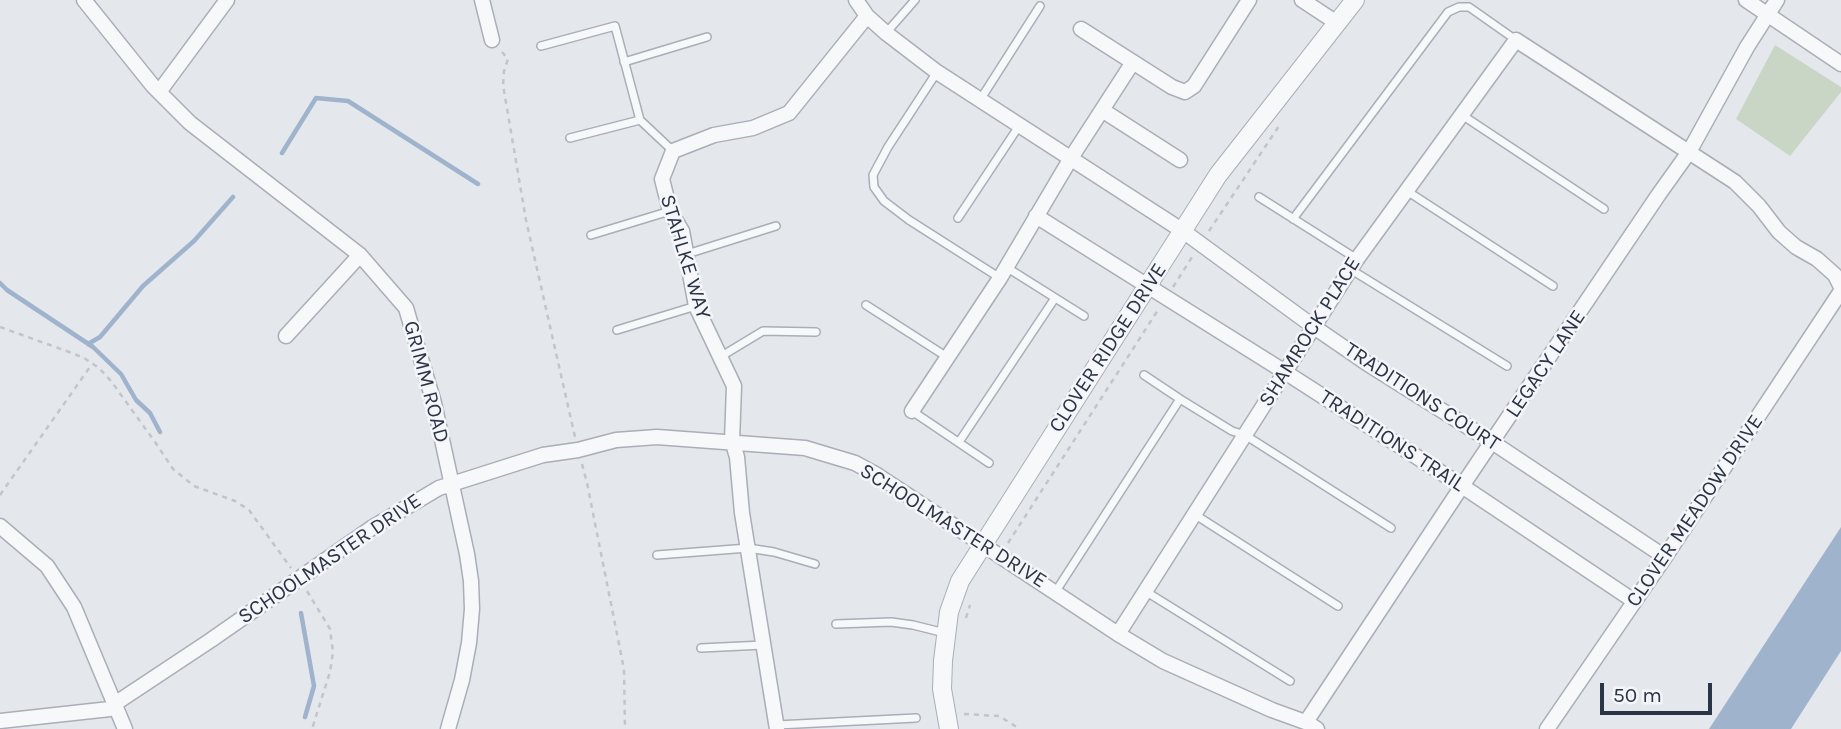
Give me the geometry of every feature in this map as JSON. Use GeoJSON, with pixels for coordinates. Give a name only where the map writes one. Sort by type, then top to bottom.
{"type":"FeatureCollection","features":[{"type":"Feature","properties":{"kind":"street","name":"GRIMM ROAD"},"geometry":{"type":"LineString","coordinates":[[85,0],[159,92],[190,123],[360,255],[405,308],[434,402],[467,554],[472,609],[470,643],[447,729]]}},
{"type":"Feature","properties":{"kind":"street"},"geometry":{"type":"LineString","coordinates":[[159,92],[227,0]]}},
{"type":"Feature","properties":{"kind":"street"},"geometry":{"type":"LineString","coordinates":[[482,0],[492,40]]}},
{"type":"Feature","properties":{"kind":"street","name":"TRADITIONS COURT"},"geometry":{"type":"LineString","coordinates":[[856,0],[867,16],[886,33],[937,72],[1183,231],[1368,364],[1493,442],[1665,557]]}},
{"type":"Feature","properties":{"kind":"street"},"geometry":{"type":"LineString","coordinates":[[1081,29],[1172,87],[1185,92],[1194,86],[1249,0]]}},
{"type":"Feature","properties":{"kind":"street"},"geometry":{"type":"LineString","coordinates":[[1301,0],[1337,23]]}},
{"type":"Feature","properties":{"kind":"street","name":"CLOVER RIDGE DRIVE"},"geometry":{"type":"LineString","coordinates":[[956,725],[942,689],[949,612],[960,581],[1218,175],[1355,0]]}},
{"type":"Feature","properties":{"kind":"street"},"geometry":{"type":"LineString","coordinates":[[1746,0],[1841,64]]}},
{"type":"Feature","properties":{"kind":"street","name":"LEGACY LANE"},"geometry":{"type":"LineString","coordinates":[[1311,726],[1462,486],[1689,152],[1747,47],[1777,0]]}},
{"type":"Feature","properties":{"kind":"street"},"geometry":{"type":"LineString","coordinates":[[673,151],[714,135],[753,128],[789,113],[867,16]]}},
{"type":"Feature","properties":{"kind":"street"},"geometry":{"type":"LineString","coordinates":[[1516,40],[1735,182],[1759,206],[1779,232],[1835,275],[1841,289]]}},
{"type":"Feature","properties":{"kind":"street","name":"SHAMROCK PLACE"},"geometry":{"type":"LineString","coordinates":[[1118,634],[1353,264],[1516,40]]}},
{"type":"Feature","properties":{"kind":"street"},"geometry":{"type":"LineString","coordinates":[[912,411],[1003,272],[1071,158],[1133,62]]}},
{"type":"Feature","properties":{"kind":"street"},"geometry":{"type":"LineString","coordinates":[[1102,110],[1180,160]]}},
{"type":"Feature","properties":{"kind":"street","name":"STAHLKE WAY"},"geometry":{"type":"LineString","coordinates":[[673,151],[662,179],[670,211],[682,231],[696,306],[734,386],[732,441],[737,457],[742,513],[776,727]]}},
{"type":"Feature","properties":{"kind":"street","name":"TRADITIONS TRAIL"},"geometry":{"type":"LineString","coordinates":[[1036,216],[1285,372],[1634,601]]}},
{"type":"Feature","properties":{"kind":"street"},"geometry":{"type":"LineString","coordinates":[[286,336],[360,255]]}},
{"type":"Feature","properties":{"kind":"street","name":"CLOVER MEADOW DRIVE"},"geometry":{"type":"LineString","coordinates":[[1547,729],[1665,557],[1841,289]]}},
{"type":"Feature","properties":{"kind":"street","name":"SCHOOLMASTER DRIVE"},"geometry":{"type":"LineString","coordinates":[[0,721],[110,709],[373,527],[439,488],[543,454],[578,450],[616,440],[657,437],[805,448],[856,463],[1163,661],[1311,726]]}},
{"type":"Feature","properties":{"kind":"street"},"geometry":{"type":"LineString","coordinates":[[0,526],[47,566],[74,607],[125,729]]}},
{"type":"Feature","properties":{"kind":"lane"},"geometry":{"type":"LineString","coordinates":[[886,33],[915,0]]}},
{"type":"Feature","properties":{"kind":"lane"},"geometry":{"type":"LineString","coordinates":[[980,101],[1040,6]]}},
{"type":"Feature","properties":{"kind":"lane"},"geometry":{"type":"LineString","coordinates":[[1293,219],[1448,12],[1459,7],[1469,7],[1516,40]]}},
{"type":"Feature","properties":{"kind":"lane"},"geometry":{"type":"LineString","coordinates":[[541,46],[615,26],[640,120],[673,151]]}},
{"type":"Feature","properties":{"kind":"lane"},"geometry":{"type":"LineString","coordinates":[[624,62],[707,37]]}},
{"type":"Feature","properties":{"kind":"lane"},"geometry":{"type":"LineString","coordinates":[[937,72],[888,147],[873,175],[874,187],[884,201],[909,220],[1084,316]]}},
{"type":"Feature","properties":{"kind":"lane"},"geometry":{"type":"LineString","coordinates":[[1462,115],[1604,209]]}},
{"type":"Feature","properties":{"kind":"lane"},"geometry":{"type":"LineString","coordinates":[[570,138],[640,120]]}},
{"type":"Feature","properties":{"kind":"lane"},"geometry":{"type":"LineString","coordinates":[[958,218],[1019,126]]}},
{"type":"Feature","properties":{"kind":"lane"},"geometry":{"type":"LineString","coordinates":[[1406,191],[1553,286]]}},
{"type":"Feature","properties":{"kind":"lane"},"geometry":{"type":"LineString","coordinates":[[1259,197],[1353,264],[1507,366]]}},
{"type":"Feature","properties":{"kind":"lane"},"geometry":{"type":"LineString","coordinates":[[591,235],[670,211]]}},
{"type":"Feature","properties":{"kind":"lane"},"geometry":{"type":"LineString","coordinates":[[687,254],[775,226]]}},
{"type":"Feature","properties":{"kind":"lane"},"geometry":{"type":"LineString","coordinates":[[959,442],[1055,298]]}},
{"type":"Feature","properties":{"kind":"lane"},"geometry":{"type":"LineString","coordinates":[[866,304],[947,357]]}},
{"type":"Feature","properties":{"kind":"lane"},"geometry":{"type":"LineString","coordinates":[[617,330],[696,306]]}},
{"type":"Feature","properties":{"kind":"lane"},"geometry":{"type":"LineString","coordinates":[[720,358],[763,331],[816,332]]}},
{"type":"Feature","properties":{"kind":"lane"},"geometry":{"type":"LineString","coordinates":[[1144,375],[1233,431],[1245,435],[1391,528]]}},
{"type":"Feature","properties":{"kind":"lane"},"geometry":{"type":"LineString","coordinates":[[1056,591],[1180,399]]}},
{"type":"Feature","properties":{"kind":"lane"},"geometry":{"type":"LineString","coordinates":[[912,411],[989,463]]}},
{"type":"Feature","properties":{"kind":"lane"},"geometry":{"type":"LineString","coordinates":[[1194,514],[1338,606]]}},
{"type":"Feature","properties":{"kind":"lane"},"geometry":{"type":"LineString","coordinates":[[657,555],[748,548],[774,552],[815,564]]}},
{"type":"Feature","properties":{"kind":"lane"},"geometry":{"type":"LineString","coordinates":[[1145,591],[1290,681]]}},
{"type":"Feature","properties":{"kind":"lane"},"geometry":{"type":"LineString","coordinates":[[836,624],[891,622],[946,633]]}},
{"type":"Feature","properties":{"kind":"lane"},"geometry":{"type":"LineString","coordinates":[[701,648],[763,645]]}},
{"type":"Feature","properties":{"kind":"lane"},"geometry":{"type":"LineString","coordinates":[[776,727],[881,725],[916,718]]}},
{"type":"Feature","properties":{"kind":"path"},"geometry":{"type":"LineString","coordinates":[[492,40],[508,59],[503,85],[526,220],[587,483],[624,669],[625,729]]}},
{"type":"Feature","properties":{"kind":"path"},"geometry":{"type":"LineString","coordinates":[[1204,239],[1285,117]]}},
{"type":"Feature","properties":{"kind":"path"},"geometry":{"type":"LineString","coordinates":[[1168,295],[1198,248]]}},
{"type":"Feature","properties":{"kind":"path"},"geometry":{"type":"LineString","coordinates":[[1005,547],[1162,304]]}},
{"type":"Feature","properties":{"kind":"path"},"geometry":{"type":"LineString","coordinates":[[0,327],[72,353],[99,368],[173,469],[194,486],[235,501],[249,510],[275,543],[330,629],[333,652],[330,672],[312,729]]}},
{"type":"Feature","properties":{"kind":"path"},"geometry":{"type":"LineString","coordinates":[[0,495],[92,364]]}},
{"type":"Feature","properties":{"kind":"path"},"geometry":{"type":"LineString","coordinates":[[964,624],[971,602]]}},
{"type":"Feature","properties":{"kind":"path"},"geometry":{"type":"LineString","coordinates":[[956,725],[962,714],[961,708]]}},
{"type":"Feature","properties":{"kind":"path"},"geometry":{"type":"LineString","coordinates":[[962,714],[999,716],[1020,729]]}},
{"type":"Feature","properties":{"kind":"green space"},"geometry":{"type":"Polygon","coordinates":[[[1775,45],[1841,87],[1841,92],[1790,156],[1736,119],[1775,45]]]}},
{"type":"Feature","properties":{"kind":"water"},"geometry":{"type":"Polygon","coordinates":[[[1841,527],[1841,651],[1791,729],[1709,729],[1841,527]]]}},
{"type":"Feature","properties":{"kind":"waterway"},"geometry":{"type":"LineString","coordinates":[[282,153],[316,98],[348,101],[478,184]]}},
{"type":"Feature","properties":{"kind":"waterway"},"geometry":{"type":"LineString","coordinates":[[88,344],[100,337],[143,286],[194,241],[233,197]]}},
{"type":"Feature","properties":{"kind":"waterway"},"geometry":{"type":"LineString","coordinates":[[0,283],[93,347],[121,374],[136,400],[150,413],[160,432]]}},
{"type":"Feature","properties":{"kind":"waterway"},"geometry":{"type":"LineString","coordinates":[[301,613],[314,686],[305,717]]}}]}
